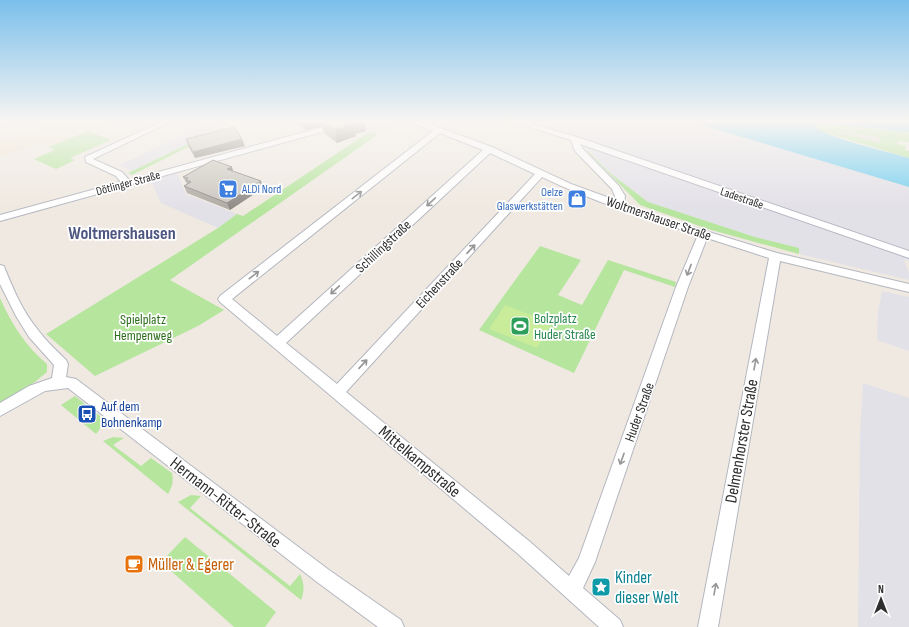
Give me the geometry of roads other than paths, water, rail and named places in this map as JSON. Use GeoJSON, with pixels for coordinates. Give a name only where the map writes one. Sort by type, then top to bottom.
{"type":"FeatureCollection","features":[{"type":"Feature","properties":{"kind":"street"},"geometry":{"type":"LineString","coordinates":[[102,151],[89,157],[89,160],[119,174],[127,183]]}},
{"type":"Feature","properties":{"kind":"street","name":"Dötlinger Straße"},"geometry":{"type":"LineString","coordinates":[[0,218],[242,151]]}},
{"type":"Feature","properties":{"kind":"street","name":"Mittelkampstraße"},"geometry":{"type":"LineString","coordinates":[[412,151],[224,299],[572,589],[613,627]]}},
{"type":"Feature","properties":{"kind":"street","name":"Schillingstraße"},"geometry":{"type":"LineString","coordinates":[[277,344],[486,151]]}},
{"type":"Feature","properties":{"kind":"street","name":"Woltmershauser Straße"},"geometry":{"type":"LineString","coordinates":[[494,151],[568,186],[703,234],[775,256],[909,288]]}},
{"type":"Feature","properties":{"kind":"street"},"geometry":{"type":"LineString","coordinates":[[580,151],[616,188],[620,196],[619,204]]}},
{"type":"Feature","properties":{"kind":"street","name":"Ladestraße"},"geometry":{"type":"LineString","coordinates":[[609,151],[909,255]]}},
{"type":"Feature","properties":{"kind":"street","name":"Eichenstraße"},"geometry":{"type":"LineString","coordinates":[[337,393],[541,173]]}},
{"type":"Feature","properties":{"kind":"street","name":"Huder Straße"},"geometry":{"type":"LineString","coordinates":[[572,589],[586,562],[682,287],[703,234]]}},
{"type":"Feature","properties":{"kind":"street","name":"Delmenhorster Straße"},"geometry":{"type":"LineString","coordinates":[[708,627],[775,256]]}},
{"type":"Feature","properties":{"kind":"street"},"geometry":{"type":"LineString","coordinates":[[0,269],[28,327],[38,341],[61,364],[58,382],[48,384],[35,390],[0,410]]}},
{"type":"Feature","properties":{"kind":"street","name":"Hermann-Ritter-Straße"},"geometry":{"type":"LineString","coordinates":[[58,382],[71,383],[323,576],[394,627]]}},
{"type":"Feature","properties":{"kind":"water"},"geometry":{"type":"Polygon","coordinates":[[[790,151],[885,151],[909,158],[909,187],[790,151]]]}},
{"type":"Feature","properties":{"kind":"place","name":"ALDI Nord"},"geometry":{"type":"Point","coordinates":[228,189]}},
{"type":"Feature","properties":{"kind":"place","name":"Oelze Glaswerkstätten"},"geometry":{"type":"Point","coordinates":[577,199]}},
{"type":"Feature","properties":{"kind":"place","name":"Bolzplatz Huder Straße"},"geometry":{"type":"Point","coordinates":[520,326]}},
{"type":"Feature","properties":{"kind":"place","name":"Auf dem Bohnenkamp"},"geometry":{"type":"Point","coordinates":[87,414]}},
{"type":"Feature","properties":{"kind":"place","name":"Müller & Egerer"},"geometry":{"type":"Point","coordinates":[134,564]}},
{"type":"Feature","properties":{"kind":"place","name":"Kinder dieser Welt"},"geometry":{"type":"Point","coordinates":[601,587]}},
{"type":"Feature","properties":{"kind":"district","name":"Woltmershausen"},"geometry":{"type":"Point","coordinates":[122,233]}},
{"type":"Feature","properties":{"kind":"park label","name":"Spielplatz Hempenweg"},"geometry":{"type":"Point","coordinates":[143,328]}}]}
